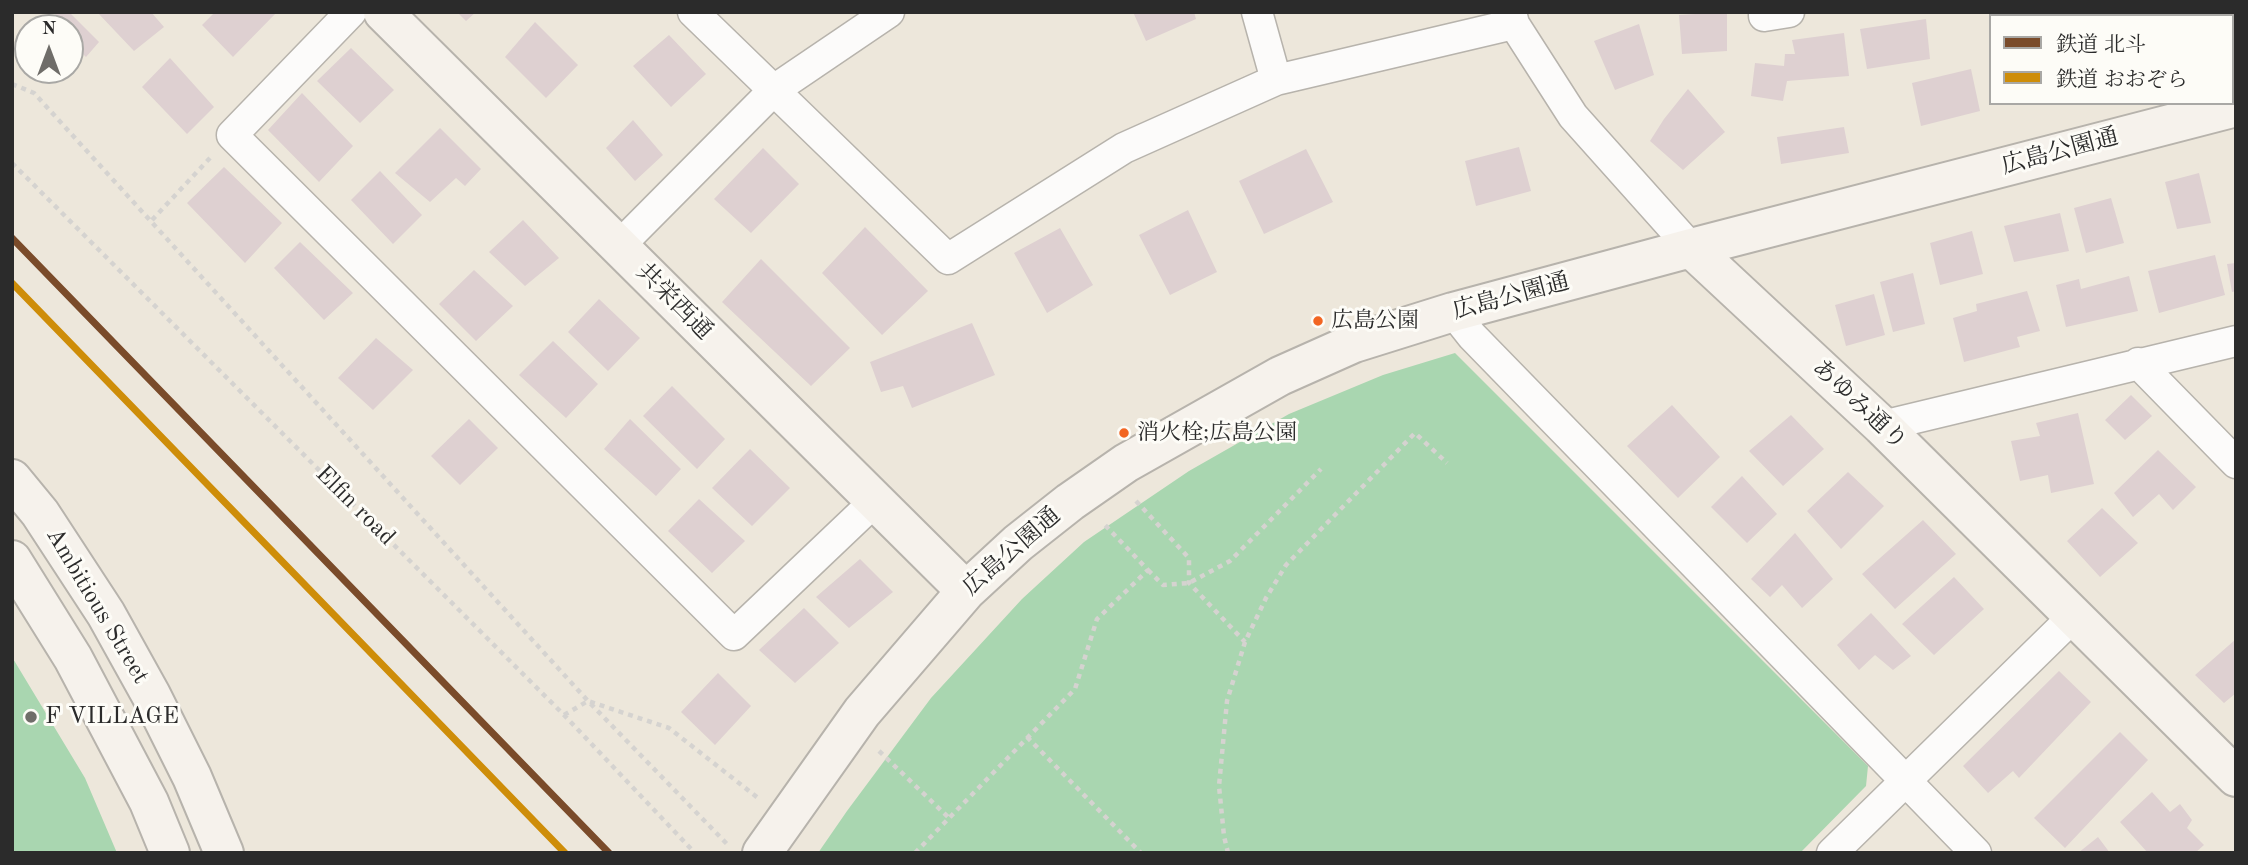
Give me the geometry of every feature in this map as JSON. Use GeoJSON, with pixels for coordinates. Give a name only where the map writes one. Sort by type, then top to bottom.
{"type":"FeatureCollection","features":[{"type":"Feature","properties":{"kind":"street"},"geometry":{"type":"LineString","coordinates":[[351,12],[232,135],[734,635],[875,500]]}},
{"type":"Feature","properties":{"kind":"street","name":"共栄西通"},"geometry":{"type":"LineString","coordinates":[[383,12],[966,591]]}},
{"type":"Feature","properties":{"kind":"street"},"geometry":{"type":"LineString","coordinates":[[693,12],[948,259],[1124,148],[1276,80],[1512,18]]}},
{"type":"Feature","properties":{"kind":"street"},"geometry":{"type":"LineString","coordinates":[[618,247],[774,90],[889,12]]}},
{"type":"Feature","properties":{"kind":"street"},"geometry":{"type":"LineString","coordinates":[[1257,12],[1276,80]]}},
{"type":"Feature","properties":{"kind":"street"},"geometry":{"type":"LineString","coordinates":[[1764,12],[1765,16],[1789,12]]}},
{"type":"Feature","properties":{"kind":"street","name":"あゆみ通り"},"geometry":{"type":"LineString","coordinates":[[1512,18],[1573,116],[1691,248],[1882,426],[2236,777]]}},
{"type":"Feature","properties":{"kind":"street","name":"広島公園通"},"geometry":{"type":"LineString","coordinates":[[762,853],[862,712],[966,591],[1018,543],[1126,463],[1280,376],[1354,343],[1453,312],[2236,107]]}},
{"type":"Feature","properties":{"kind":"street"},"geometry":{"type":"LineString","coordinates":[[1453,312],[1472,336],[1976,853]]}},
{"type":"Feature","properties":{"kind":"street"},"geometry":{"type":"LineString","coordinates":[[1882,426],[2236,341]]}},
{"type":"Feature","properties":{"kind":"street"},"geometry":{"type":"LineString","coordinates":[[2138,363],[2236,463]]}},
{"type":"Feature","properties":{"kind":"street","name":"Ambitious Street"},"geometry":{"type":"LineString","coordinates":[[12,479],[40,513],[106,614],[192,776],[224,853]]}},
{"type":"Feature","properties":{"kind":"street","name":"Ambitious Street"},"geometry":{"type":"LineString","coordinates":[[12,560],[73,658],[149,802],[170,853]]}},
{"type":"Feature","properties":{"kind":"street"},"geometry":{"type":"LineString","coordinates":[[1832,853],[2074,616]]}},
{"type":"Feature","properties":{"kind":"path"},"geometry":{"type":"LineString","coordinates":[[12,84],[34,93],[588,701],[736,853]]}},
{"type":"Feature","properties":{"kind":"path"},"geometry":{"type":"LineString","coordinates":[[152,220],[232,135]]}},
{"type":"Feature","properties":{"kind":"path","name":"Elfin road"},"geometry":{"type":"LineString","coordinates":[[12,163],[564,715],[695,853]]}},
{"type":"Feature","properties":{"kind":"path"},"geometry":{"type":"LineString","coordinates":[[1228,853],[1219,786],[1227,701],[1245,642],[1266,598],[1286,565],[1415,433],[1447,463]]}},
{"type":"Feature","properties":{"kind":"path"},"geometry":{"type":"LineString","coordinates":[[1100,519],[1163,585],[1189,583],[1230,561],[1321,469]]}},
{"type":"Feature","properties":{"kind":"path"},"geometry":{"type":"LineString","coordinates":[[1133,498],[1189,558],[1189,583],[1245,642]]}},
{"type":"Feature","properties":{"kind":"path"},"geometry":{"type":"LineString","coordinates":[[915,853],[1075,689],[1097,619],[1148,570]]}},
{"type":"Feature","properties":{"kind":"path"},"geometry":{"type":"LineString","coordinates":[[564,715],[588,701],[669,728],[766,805]]}},
{"type":"Feature","properties":{"kind":"path"},"geometry":{"type":"LineString","coordinates":[[1027,737],[1141,853]]}},
{"type":"Feature","properties":{"kind":"path"},"geometry":{"type":"LineString","coordinates":[[879,750],[948,817]]}},
{"type":"Feature","properties":{"kind":"green space","name":"広島公園"},"geometry":{"type":"Polygon","coordinates":[[[1455,353],[1868,766],[1866,786],[1800,853],[818,853],[931,698],[1022,599],[1084,542],[1189,471],[1289,414],[1383,375],[1455,353]]]}},
{"type":"Feature","properties":{"kind":"green space","name":"F VILLAGE"},"geometry":{"type":"Polygon","coordinates":[[[12,657],[85,778],[117,853],[12,853],[12,657]]]}},
{"type":"Feature","properties":{"kind":"building"},"geometry":{"type":"Polygon","coordinates":[[[97,12],[151,12],[164,27],[134,51],[97,12]]]}},
{"type":"Feature","properties":{"kind":"building"},"geometry":{"type":"Polygon","coordinates":[[[215,12],[277,12],[233,57],[202,25],[215,12]]]}},
{"type":"Feature","properties":{"kind":"building"},"geometry":{"type":"Polygon","coordinates":[[[457,12],[476,12],[466,21],[457,12]]]}},
{"type":"Feature","properties":{"kind":"building"},"geometry":{"type":"Polygon","coordinates":[[[1133,12],[1194,12],[1196,19],[1146,41],[1133,12]]]}},
{"type":"Feature","properties":{"kind":"building"},"geometry":{"type":"Polygon","coordinates":[[[1727,12],[1727,51],[1682,54],[1679,15],[1727,12]]]}},
{"type":"Feature","properties":{"kind":"building"},"geometry":{"type":"Polygon","coordinates":[[[2070,12],[2070,14],[1994,14],[2070,12]]]}},
{"type":"Feature","properties":{"kind":"building"},"geometry":{"type":"Polygon","coordinates":[[[2145,12],[2194,14],[2146,14],[2145,12]]]}},
{"type":"Feature","properties":{"kind":"building"},"geometry":{"type":"Polygon","coordinates":[[[2236,12],[2236,21],[2234,14],[2204,14],[2236,12]]]}},
{"type":"Feature","properties":{"kind":"building"},"geometry":{"type":"Polygon","coordinates":[[[1926,19],[1930,59],[1867,69],[1860,29],[1926,19]]]}},
{"type":"Feature","properties":{"kind":"building"},"geometry":{"type":"Polygon","coordinates":[[[535,22],[578,65],[546,98],[505,57],[535,22]]]}},
{"type":"Feature","properties":{"kind":"building"},"geometry":{"type":"Polygon","coordinates":[[[1639,24],[1654,75],[1615,90],[1594,41],[1639,24]]]}},
{"type":"Feature","properties":{"kind":"building"},"geometry":{"type":"Polygon","coordinates":[[[84,27],[99,42],[86,57],[84,55],[84,27]]]}},
{"type":"Feature","properties":{"kind":"building"},"geometry":{"type":"Polygon","coordinates":[[[1844,33],[1849,76],[1787,81],[1783,101],[1751,96],[1755,63],[1784,66],[1785,54],[1795,54],[1792,40],[1844,33]]]}},
{"type":"Feature","properties":{"kind":"building"},"geometry":{"type":"Polygon","coordinates":[[[669,35],[706,74],[671,107],[633,66],[669,35]]]}},
{"type":"Feature","properties":{"kind":"building"},"geometry":{"type":"Polygon","coordinates":[[[351,48],[394,90],[360,123],[317,81],[351,48]]]}},
{"type":"Feature","properties":{"kind":"building"},"geometry":{"type":"Polygon","coordinates":[[[170,58],[214,107],[187,134],[142,87],[170,58]]]}},
{"type":"Feature","properties":{"kind":"building"},"geometry":{"type":"Polygon","coordinates":[[[1971,69],[1980,111],[1921,126],[1912,83],[1971,69]]]}},
{"type":"Feature","properties":{"kind":"building"},"geometry":{"type":"Polygon","coordinates":[[[1688,89],[1725,132],[1683,170],[1650,141],[1688,89]]]}},
{"type":"Feature","properties":{"kind":"building"},"geometry":{"type":"Polygon","coordinates":[[[302,93],[353,146],[319,182],[268,130],[302,93]]]}},
{"type":"Feature","properties":{"kind":"building"},"geometry":{"type":"Polygon","coordinates":[[[633,120],[663,155],[635,181],[606,148],[633,120]]]}},
{"type":"Feature","properties":{"kind":"building"},"geometry":{"type":"Polygon","coordinates":[[[1844,127],[1849,153],[1781,164],[1777,137],[1844,127]]]}},
{"type":"Feature","properties":{"kind":"building"},"geometry":{"type":"Polygon","coordinates":[[[440,128],[481,169],[465,186],[456,178],[430,202],[395,173],[440,128]]]}},
{"type":"Feature","properties":{"kind":"building"},"geometry":{"type":"Polygon","coordinates":[[[1519,147],[1531,191],[1476,206],[1465,161],[1519,147]]]}},
{"type":"Feature","properties":{"kind":"building"},"geometry":{"type":"Polygon","coordinates":[[[763,148],[799,184],[751,233],[714,199],[763,148]]]}},
{"type":"Feature","properties":{"kind":"building"},"geometry":{"type":"Polygon","coordinates":[[[1306,149],[1333,202],[1264,234],[1239,181],[1306,149]]]}},
{"type":"Feature","properties":{"kind":"building"},"geometry":{"type":"Polygon","coordinates":[[[224,167],[282,223],[245,263],[187,203],[224,167]]]}},
{"type":"Feature","properties":{"kind":"building"},"geometry":{"type":"Polygon","coordinates":[[[380,171],[422,215],[393,244],[351,200],[380,171]]]}},
{"type":"Feature","properties":{"kind":"building"},"geometry":{"type":"Polygon","coordinates":[[[2199,173],[2211,223],[2177,229],[2165,182],[2199,173]]]}},
{"type":"Feature","properties":{"kind":"building"},"geometry":{"type":"Polygon","coordinates":[[[2111,198],[2124,243],[2086,253],[2074,208],[2111,198]]]}},
{"type":"Feature","properties":{"kind":"building"},"geometry":{"type":"Polygon","coordinates":[[[1188,210],[1217,272],[1170,295],[1139,235],[1188,210]]]}},
{"type":"Feature","properties":{"kind":"building"},"geometry":{"type":"Polygon","coordinates":[[[2060,213],[2069,251],[2014,262],[2004,226],[2060,213]]]}},
{"type":"Feature","properties":{"kind":"building"},"geometry":{"type":"Polygon","coordinates":[[[523,220],[559,258],[525,286],[489,252],[523,220]]]}},
{"type":"Feature","properties":{"kind":"building"},"geometry":{"type":"Polygon","coordinates":[[[865,227],[928,291],[882,335],[822,273],[865,227]]]}},
{"type":"Feature","properties":{"kind":"building"},"geometry":{"type":"Polygon","coordinates":[[[1060,228],[1093,285],[1047,313],[1014,253],[1060,228]]]}},
{"type":"Feature","properties":{"kind":"building"},"geometry":{"type":"Polygon","coordinates":[[[1972,231],[1983,274],[1940,285],[1930,243],[1972,231]]]}},
{"type":"Feature","properties":{"kind":"building"},"geometry":{"type":"Polygon","coordinates":[[[300,242],[353,293],[324,320],[274,268],[300,242]]]}},
{"type":"Feature","properties":{"kind":"building"},"geometry":{"type":"Polygon","coordinates":[[[2215,255],[2225,295],[2159,313],[2148,271],[2215,255]]]}},
{"type":"Feature","properties":{"kind":"building"},"geometry":{"type":"Polygon","coordinates":[[[761,259],[850,348],[811,386],[722,302],[761,259]]]}},
{"type":"Feature","properties":{"kind":"building"},"geometry":{"type":"Polygon","coordinates":[[[2236,263],[2236,291],[2232,292],[2227,264],[2236,263]]]}},
{"type":"Feature","properties":{"kind":"building"},"geometry":{"type":"Polygon","coordinates":[[[474,270],[513,306],[476,341],[439,304],[474,270]]]}},
{"type":"Feature","properties":{"kind":"building"},"geometry":{"type":"Polygon","coordinates":[[[1913,273],[1925,324],[1893,332],[1880,282],[1913,273]]]}},
{"type":"Feature","properties":{"kind":"building"},"geometry":{"type":"Polygon","coordinates":[[[2129,276],[2138,311],[2066,327],[2056,285],[2079,279],[2081,289],[2129,276]]]}},
{"type":"Feature","properties":{"kind":"building"},"geometry":{"type":"Polygon","coordinates":[[[2027,291],[2040,331],[2017,337],[2020,347],[1964,362],[1953,318],[1977,311],[1976,304],[2027,291]]]}},
{"type":"Feature","properties":{"kind":"building"},"geometry":{"type":"Polygon","coordinates":[[[1874,294],[1885,335],[1846,346],[1835,305],[1874,294]]]}},
{"type":"Feature","properties":{"kind":"building"},"geometry":{"type":"Polygon","coordinates":[[[599,299],[640,338],[608,371],[568,332],[599,299]]]}},
{"type":"Feature","properties":{"kind":"building"},"geometry":{"type":"Polygon","coordinates":[[[972,323],[995,375],[912,408],[903,386],[881,392],[870,362],[972,323]]]}},
{"type":"Feature","properties":{"kind":"building"},"geometry":{"type":"Polygon","coordinates":[[[376,338],[413,370],[373,410],[338,378],[376,338]]]}},
{"type":"Feature","properties":{"kind":"building"},"geometry":{"type":"Polygon","coordinates":[[[553,341],[598,384],[566,418],[519,375],[553,341]]]}},
{"type":"Feature","properties":{"kind":"building"},"geometry":{"type":"Polygon","coordinates":[[[672,386],[725,439],[697,469],[643,416],[672,386]]]}},
{"type":"Feature","properties":{"kind":"building"},"geometry":{"type":"Polygon","coordinates":[[[2131,395],[2152,416],[2125,440],[2105,420],[2131,395]]]}},
{"type":"Feature","properties":{"kind":"building"},"geometry":{"type":"Polygon","coordinates":[[[1672,405],[1720,457],[1678,498],[1627,446],[1672,405]]]}},
{"type":"Feature","properties":{"kind":"building"},"geometry":{"type":"Polygon","coordinates":[[[2078,413],[2094,484],[2051,493],[2048,475],[2020,481],[2011,441],[2040,436],[2036,423],[2078,413]]]}},
{"type":"Feature","properties":{"kind":"building"},"geometry":{"type":"Polygon","coordinates":[[[1791,415],[1824,449],[1783,486],[1749,451],[1791,415]]]}},
{"type":"Feature","properties":{"kind":"building"},"geometry":{"type":"Polygon","coordinates":[[[469,419],[498,448],[460,485],[431,456],[469,419]]]}},
{"type":"Feature","properties":{"kind":"building"},"geometry":{"type":"Polygon","coordinates":[[[630,419],[681,469],[656,496],[604,449],[630,419]]]}},
{"type":"Feature","properties":{"kind":"building"},"geometry":{"type":"Polygon","coordinates":[[[750,449],[790,488],[752,526],[712,488],[750,449]]]}},
{"type":"Feature","properties":{"kind":"building"},"geometry":{"type":"Polygon","coordinates":[[[2158,450],[2196,487],[2173,510],[2159,494],[2133,517],[2114,493],[2158,450]]]}},
{"type":"Feature","properties":{"kind":"building"},"geometry":{"type":"Polygon","coordinates":[[[1848,472],[1884,506],[1841,549],[1807,511],[1848,472]]]}},
{"type":"Feature","properties":{"kind":"building"},"geometry":{"type":"Polygon","coordinates":[[[1742,476],[1777,514],[1747,543],[1711,507],[1742,476]]]}},
{"type":"Feature","properties":{"kind":"building"},"geometry":{"type":"Polygon","coordinates":[[[699,499],[745,541],[712,573],[668,531],[699,499]]]}},
{"type":"Feature","properties":{"kind":"building"},"geometry":{"type":"Polygon","coordinates":[[[2102,508],[2138,543],[2100,577],[2067,541],[2102,508]]]}},
{"type":"Feature","properties":{"kind":"building"},"geometry":{"type":"Polygon","coordinates":[[[1923,520],[1956,554],[1895,609],[1862,574],[1923,520]]]}},
{"type":"Feature","properties":{"kind":"building"},"geometry":{"type":"Polygon","coordinates":[[[1795,533],[1833,579],[1802,608],[1782,585],[1770,597],[1751,579],[1795,533]]]}},
{"type":"Feature","properties":{"kind":"building"},"geometry":{"type":"Polygon","coordinates":[[[860,559],[893,592],[849,628],[816,597],[860,559]]]}},
{"type":"Feature","properties":{"kind":"building"},"geometry":{"type":"Polygon","coordinates":[[[1954,577],[1984,609],[1934,655],[1902,624],[1954,577]]]}},
{"type":"Feature","properties":{"kind":"building"},"geometry":{"type":"Polygon","coordinates":[[[804,608],[839,643],[795,683],[759,650],[804,608]]]}},
{"type":"Feature","properties":{"kind":"building"},"geometry":{"type":"Polygon","coordinates":[[[1871,613],[1911,656],[1893,670],[1875,655],[1859,670],[1837,645],[1871,613]]]}},
{"type":"Feature","properties":{"kind":"building"},"geometry":{"type":"Polygon","coordinates":[[[2236,639],[2236,693],[2224,703],[2195,675],[2236,639]]]}},
{"type":"Feature","properties":{"kind":"building"},"geometry":{"type":"Polygon","coordinates":[[[2059,671],[2091,702],[2019,778],[2013,771],[1988,793],[1963,766],[2059,671]]]}},
{"type":"Feature","properties":{"kind":"building"},"geometry":{"type":"Polygon","coordinates":[[[718,673],[751,706],[715,745],[681,712],[718,673]]]}},
{"type":"Feature","properties":{"kind":"building"},"geometry":{"type":"Polygon","coordinates":[[[2120,732],[2148,760],[2065,848],[2034,818],[2120,732]]]}},
{"type":"Feature","properties":{"kind":"building"},"geometry":{"type":"Polygon","coordinates":[[[2152,792],[2170,812],[2180,804],[2192,820],[2187,828],[2204,845],[2195,853],[2148,853],[2120,822],[2152,792]]]}},
{"type":"Feature","properties":{"kind":"building"},"geometry":{"type":"Polygon","coordinates":[[[2098,837],[2110,853],[2078,853],[2098,837]]]}},
{"type":"Feature","properties":{"kind":"rail line","name":"北斗"},"geometry":{"type":"LineString","coordinates":[[12,238],[609,853]]}},
{"type":"Feature","properties":{"kind":"rail line","name":"おおぞら"},"geometry":{"type":"LineString","coordinates":[[12,283],[565,853]]}},
{"type":"Feature","properties":{"kind":"place","name":"広島公園"},"geometry":{"type":"Point","coordinates":[1318,321]}},
{"type":"Feature","properties":{"kind":"place","name":"消火栓;広島公園"},"geometry":{"type":"Point","coordinates":[1124,433]}},
{"type":"Feature","properties":{"kind":"place","name":"F VILLAGE"},"geometry":{"type":"Point","coordinates":[31,717]}}]}
